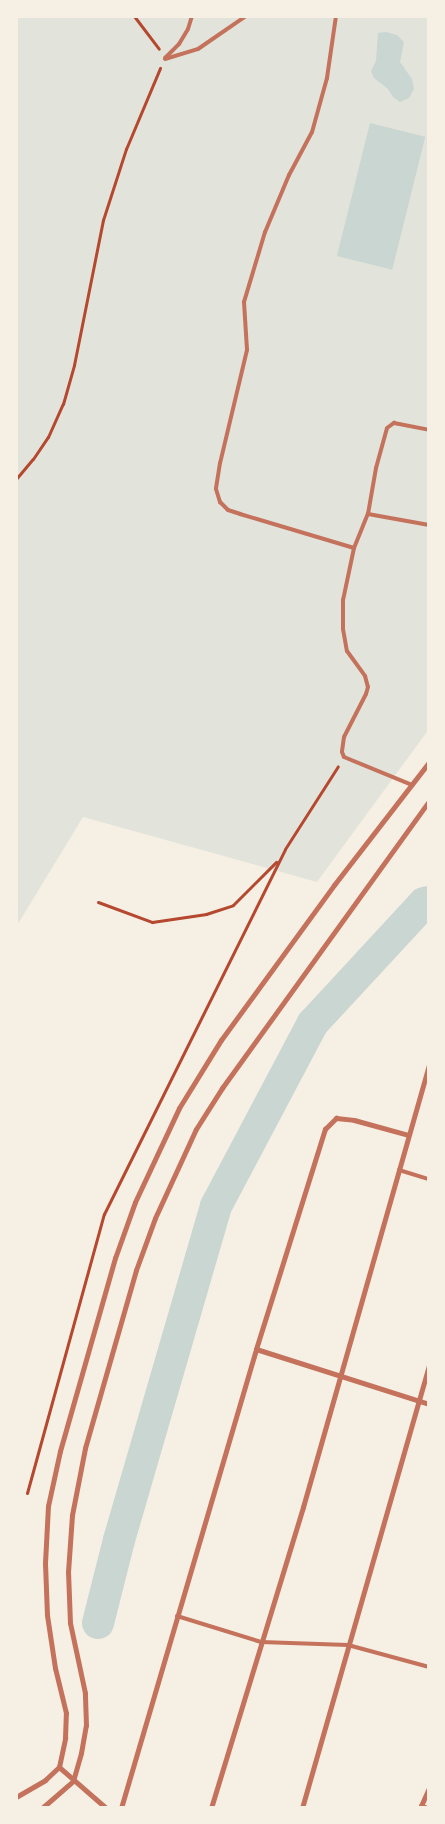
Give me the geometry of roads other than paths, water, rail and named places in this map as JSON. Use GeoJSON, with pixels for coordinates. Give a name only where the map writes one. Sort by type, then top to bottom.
{"type":"FeatureCollection","features":[{"type":"Feature","properties":{"kind":"street"},"geometry":{"type":"LineString","coordinates":[[16,1797],[45,1780],[59,1767],[65,1738],[66,1712],[55,1668],[47,1615],[44,1563],[48,1506],[65,1433],[115,1258],[135,1202],[179,1108],[221,1040],[334,885],[429,762]]}},
{"type":"Feature","properties":{"kind":"street"},"geometry":{"type":"LineString","coordinates":[[42,1808],[73,1781],[86,1725],[85,1693],[70,1623],[68,1572],[72,1515],[85,1448],[139,1261],[173,1175],[196,1129],[222,1088],[429,800]]}},
{"type":"Feature","properties":{"kind":"street"},"geometry":{"type":"LineString","coordinates":[[211,1808],[341,1375],[429,1064]]}},
{"type":"Feature","properties":{"kind":"street"},"geometry":{"type":"LineString","coordinates":[[121,1808],[256,1349],[325,1129],[336,1118],[354,1120],[408,1135]]}},
{"type":"Feature","properties":{"kind":"street"},"geometry":{"type":"LineString","coordinates":[[256,1349],[429,1404]]}},
{"type":"Feature","properties":{"kind":"street"},"geometry":{"type":"LineString","coordinates":[[302,1808],[429,1365]]}},
{"type":"Feature","properties":{"kind":"street"},"geometry":{"type":"LineString","coordinates":[[59,1767],[106,1808],[112,1808]]}},
{"type":"Feature","properties":{"kind":"street"},"geometry":{"type":"LineString","coordinates":[[421,1807],[429,1788]]}},
{"type":"Feature","properties":{"kind":"lane"},"geometry":{"type":"LineString","coordinates":[[192,16],[188,29],[179,44],[165,58],[198,49],[246,16]]}},
{"type":"Feature","properties":{"kind":"lane"},"geometry":{"type":"LineString","coordinates":[[336,16],[327,78],[312,132],[289,175],[265,232],[244,302],[247,350],[220,463],[216,489],[220,502],[228,510],[354,548]]}},
{"type":"Feature","properties":{"kind":"lane"},"geometry":{"type":"LineString","coordinates":[[412,785],[344,757],[342,752],[344,737],[368,687],[365,676],[347,650],[343,629],[343,600],[354,548],[368,514],[376,468],[388,428],[394,423],[429,430]]}},
{"type":"Feature","properties":{"kind":"lane"},"geometry":{"type":"LineString","coordinates":[[368,514],[429,525]]}},
{"type":"Feature","properties":{"kind":"lane"},"geometry":{"type":"LineString","coordinates":[[399,1170],[429,1180]]}},
{"type":"Feature","properties":{"kind":"lane"},"geometry":{"type":"LineString","coordinates":[[177,1616],[261,1642],[348,1645],[429,1667]]}},
{"type":"Feature","properties":{"kind":"lane"},"geometry":{"type":"LineString","coordinates":[[421,1807],[429,1808]]}},
{"type":"Feature","properties":{"kind":"waterway"},"geometry":{"type":"LineString","coordinates":[[98,1623],[119,1540],[216,1206],[313,1023],[424,903],[429,902]]}}]}
